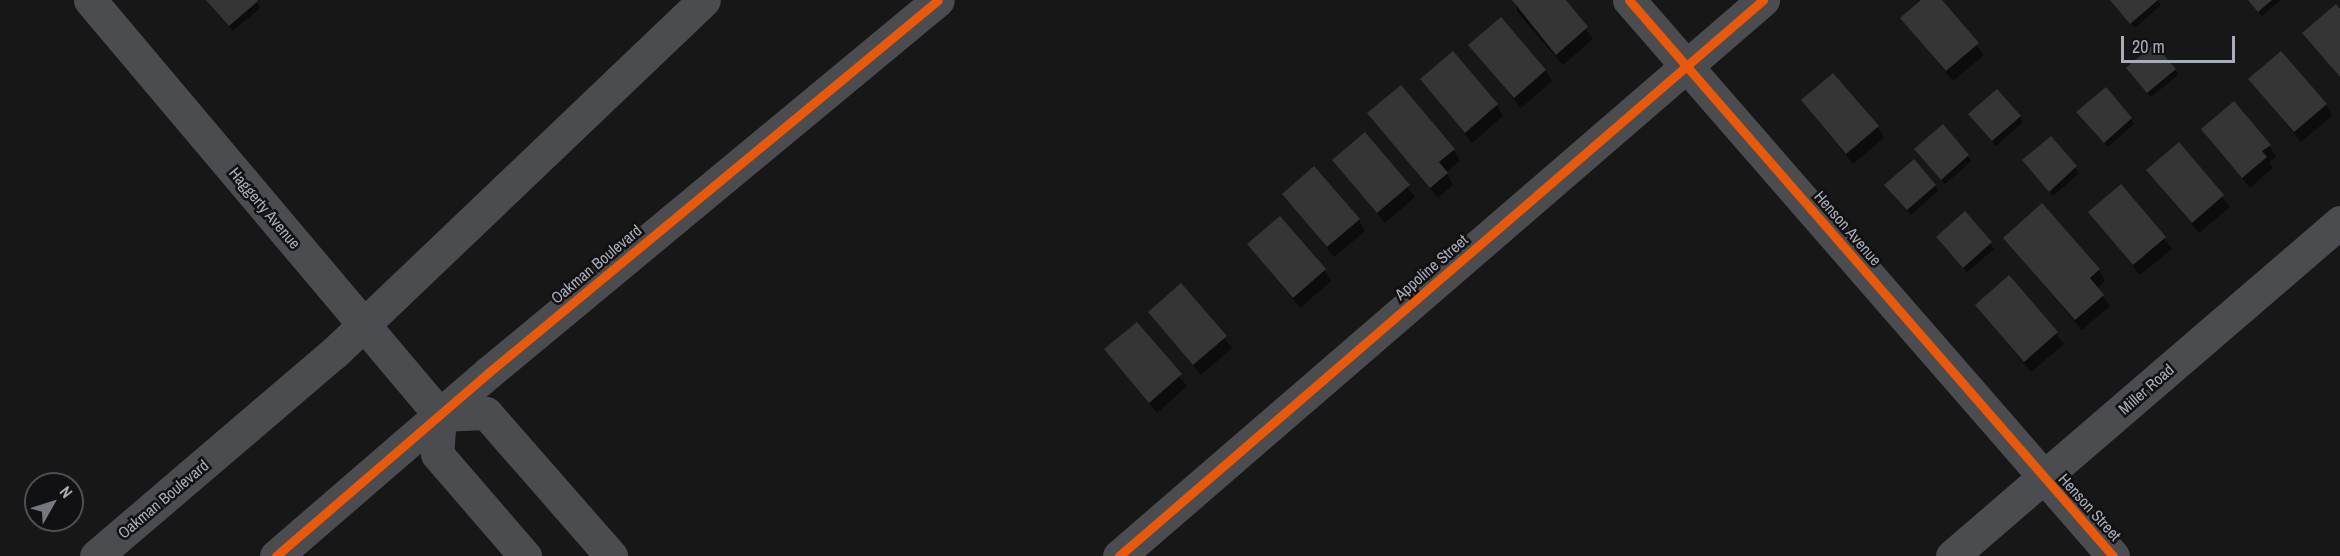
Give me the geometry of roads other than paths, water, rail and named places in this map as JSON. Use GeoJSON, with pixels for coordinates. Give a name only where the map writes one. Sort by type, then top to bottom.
{"type":"FeatureCollection","features":[{"type":"Feature","properties":{"kind":"street","name":"Haggerty Avenue"},"geometry":{"type":"LineString","coordinates":[[90,0],[440,415]]}},
{"type":"Feature","properties":{"kind":"street","name":"Oakman Boulevard"},"geometry":{"type":"LineString","coordinates":[[96,556],[364,325],[704,0]]}},
{"type":"Feature","properties":{"kind":"street","name":"Oakman Boulevard"},"geometry":{"type":"LineString","coordinates":[[276,556],[440,415],[938,0]]}},
{"type":"Feature","properties":{"kind":"street","name":"Henson Avenue"},"geometry":{"type":"LineString","coordinates":[[1629,0],[2043,477]]}},
{"type":"Feature","properties":{"kind":"street","name":"Appoline Street"},"geometry":{"type":"LineString","coordinates":[[1119,556],[1763,0]]}},
{"type":"Feature","properties":{"kind":"street","name":"Miller Road"},"geometry":{"type":"LineString","coordinates":[[1952,556],[2340,222]]}},
{"type":"Feature","properties":{"kind":"street"},"geometry":{"type":"LineString","coordinates":[[525,556],[437,454],[440,415],[486,413],[611,556]]}},
{"type":"Feature","properties":{"kind":"street","name":"Henson Street"},"geometry":{"type":"LineString","coordinates":[[2043,477],[2114,556]]}}]}
